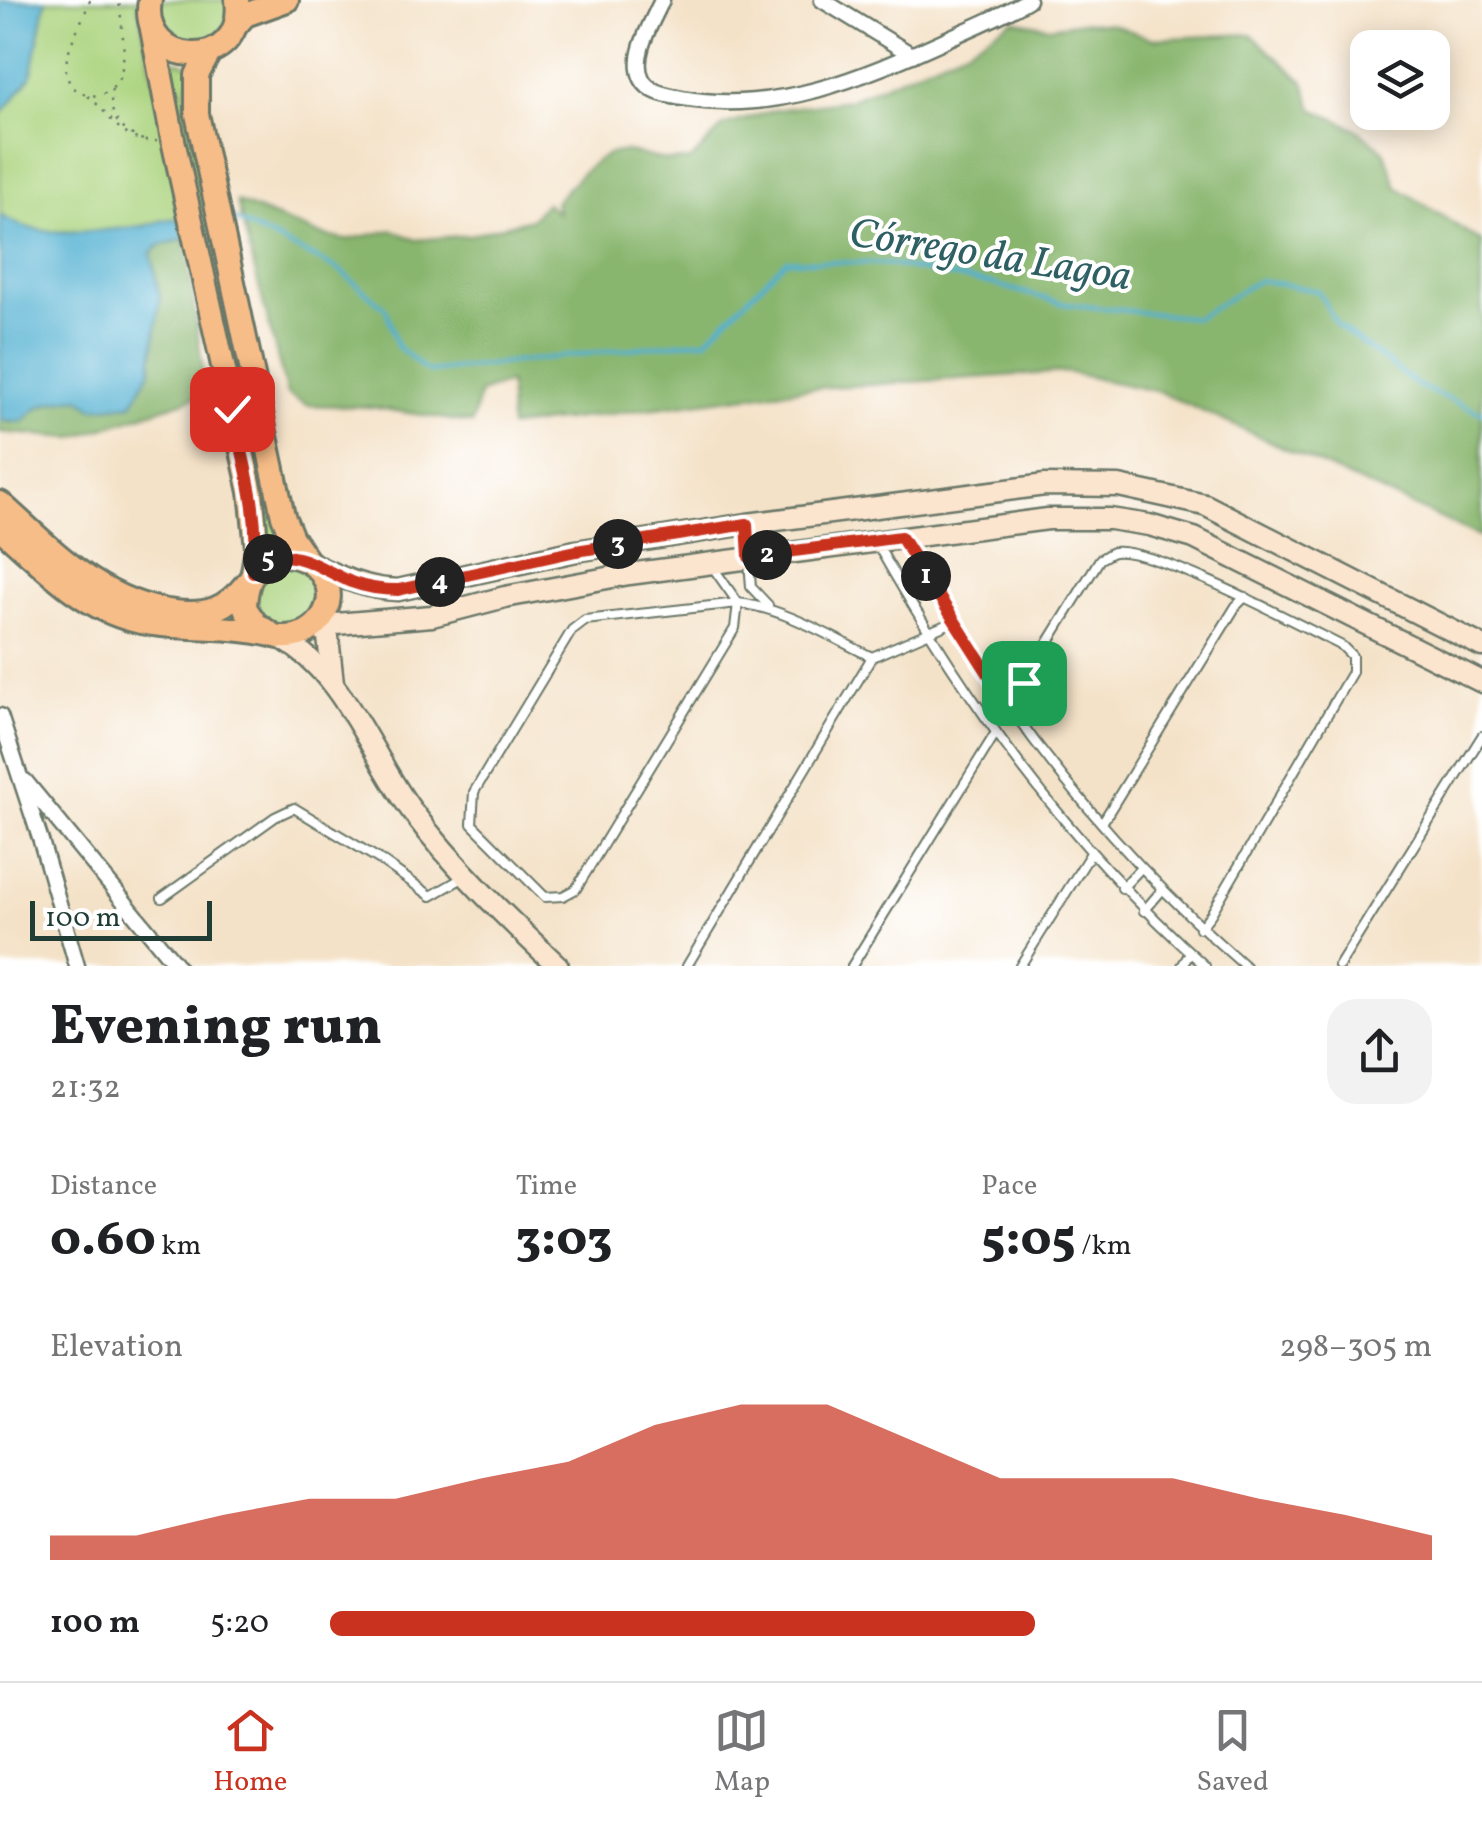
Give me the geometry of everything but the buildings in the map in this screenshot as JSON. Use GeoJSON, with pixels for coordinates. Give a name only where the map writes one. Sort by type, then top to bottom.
{"type":"FeatureCollection","features":[{"type":"Feature","properties":{"kind":"main road"},"geometry":{"type":"LineString","coordinates":[[237,24],[238,0]]}},
{"type":"Feature","properties":{"kind":"main road"},"geometry":{"type":"LineString","coordinates":[[150,9],[165,45],[194,54],[209,52],[226,42],[244,15],[287,0]]}},
{"type":"Feature","properties":{"kind":"main road"},"geometry":{"type":"LineString","coordinates":[[150,9],[173,140],[251,492],[257,548],[245,608],[256,624],[275,636]]}},
{"type":"Feature","properties":{"kind":"main road"},"geometry":{"type":"LineString","coordinates":[[0,528],[103,610],[152,624],[275,636],[297,636],[328,628],[325,580],[292,538],[284,516],[196,114],[197,75],[209,52]]}},
{"type":"Feature","properties":{"kind":"main road"},"geometry":{"type":"LineString","coordinates":[[0,503],[69,565],[115,596],[136,605],[188,614],[216,611],[231,603],[268,559],[284,554],[311,563]]}},
{"type":"Feature","properties":{"kind":"street"},"geometry":{"type":"LineString","coordinates":[[662,0],[643,44],[640,77],[650,89],[697,100],[737,102],[782,99],[819,91],[912,55],[1028,0]]}},
{"type":"Feature","properties":{"kind":"street"},"geometry":{"type":"LineString","coordinates":[[822,0],[912,55]]}},
{"type":"Feature","properties":{"kind":"street"},"geometry":{"type":"LineString","coordinates":[[311,563],[365,586],[398,590],[576,551],[747,524],[1045,485],[1119,486],[1205,506],[1481,643]]}},
{"type":"Feature","properties":{"kind":"street"},"geometry":{"type":"LineString","coordinates":[[1045,485],[1048,519]]}},
{"type":"Feature","properties":{"kind":"street"},"geometry":{"type":"LineString","coordinates":[[333,682],[328,628],[432,616],[505,598],[709,562],[1048,519],[1110,519],[1194,538],[1482,682]]}},
{"type":"Feature","properties":{"kind":"street"},"geometry":{"type":"LineString","coordinates":[[747,524],[749,557]]}},
{"type":"Feature","properties":{"kind":"street"},"geometry":{"type":"LineString","coordinates":[[275,636],[308,656],[333,682],[396,789],[489,902],[558,966]]}},
{"type":"Feature","properties":{"kind":"street"},"geometry":{"type":"LineString","coordinates":[[0,716],[42,841],[77,966]]}},
{"type":"Feature","properties":{"kind":"street"},"geometry":{"type":"LineString","coordinates":[[17,771],[176,966]]}},
{"type":"Feature","properties":{"kind":"lane"},"geometry":{"type":"LineString","coordinates":[[901,537],[1009,706],[1102,823],[1140,869],[1245,966]]}},
{"type":"Feature","properties":{"kind":"lane"},"geometry":{"type":"LineString","coordinates":[[875,540],[927,633],[995,734],[1090,853],[1144,911],[1205,966]]}},
{"type":"Feature","properties":{"kind":"lane"},"geometry":{"type":"LineString","coordinates":[[1009,706],[1100,559],[1115,552],[1152,560],[1245,597],[1342,646],[1352,656],[1352,672],[1200,928]]}},
{"type":"Feature","properties":{"kind":"lane"},"geometry":{"type":"LineString","coordinates":[[749,557],[751,587],[771,608]]}},
{"type":"Feature","properties":{"kind":"lane"},"geometry":{"type":"LineString","coordinates":[[709,562],[738,603],[736,628],[576,889],[563,896],[545,897],[472,824],[474,792],[572,630],[584,620],[738,603],[771,608],[872,658]]}},
{"type":"Feature","properties":{"kind":"lane"},"geometry":{"type":"LineString","coordinates":[[1102,823],[1245,597]]}},
{"type":"Feature","properties":{"kind":"lane"},"geometry":{"type":"LineString","coordinates":[[688,966],[872,658],[955,622]]}},
{"type":"Feature","properties":{"kind":"lane"},"geometry":{"type":"LineString","coordinates":[[852,966],[995,734]]}},
{"type":"Feature","properties":{"kind":"lane"},"geometry":{"type":"LineString","coordinates":[[1340,966],[1482,736]]}},
{"type":"Feature","properties":{"kind":"lane"},"geometry":{"type":"LineString","coordinates":[[162,898],[294,808],[431,896],[466,876]]}},
{"type":"Feature","properties":{"kind":"lane"},"geometry":{"type":"LineString","coordinates":[[1020,966],[1090,853]]}},
{"type":"Feature","properties":{"kind":"lane"},"geometry":{"type":"LineString","coordinates":[[1122,888],[1140,869]]}},
{"type":"Feature","properties":{"kind":"lane"},"geometry":{"type":"LineString","coordinates":[[1144,911],[1162,890]]}},
{"type":"Feature","properties":{"kind":"lane"},"geometry":{"type":"LineString","coordinates":[[1182,966],[1190,953]]}},
{"type":"Feature","properties":{"kind":"path"},"geometry":{"type":"LineString","coordinates":[[90,0],[66,65],[67,78],[118,130],[132,138],[165,141]]}},
{"type":"Feature","properties":{"kind":"path"},"geometry":{"type":"LineString","coordinates":[[87,95],[101,95],[120,78],[120,0]]}},
{"type":"Feature","properties":{"kind":"path"},"geometry":{"type":"LineString","coordinates":[[112,88],[110,108],[116,122],[132,135],[151,142]]}},
{"type":"Feature","properties":{"kind":"green space"},"geometry":{"type":"Polygon","coordinates":[[[46,0],[137,0],[182,220],[55,232],[29,229],[0,215],[0,116],[31,77],[46,0]]]}},
{"type":"Feature","properties":{"kind":"green space"},"geometry":{"type":"Polygon","coordinates":[[[159,0],[228,0],[231,13],[216,41],[184,47],[160,26],[159,0]]]}},
{"type":"Feature","properties":{"kind":"green space"},"geometry":{"type":"Polygon","coordinates":[[[1013,20],[1049,27],[1082,22],[1111,24],[1153,39],[1251,34],[1304,82],[1313,109],[1350,126],[1350,130],[1358,130],[1384,151],[1397,187],[1482,242],[1482,537],[1160,392],[1066,372],[800,389],[510,427],[509,382],[480,393],[472,423],[371,407],[307,405],[287,394],[237,202],[317,234],[346,240],[393,230],[416,240],[470,235],[531,219],[546,203],[558,213],[555,202],[586,169],[606,156],[627,152],[664,160],[691,160],[723,126],[775,110],[849,100],[966,49],[1013,20]]]}},
{"type":"Feature","properties":{"kind":"green space"},"geometry":{"type":"Polygon","coordinates":[[[166,58],[196,67],[185,89],[186,103],[216,250],[291,548],[263,554],[166,58]]]}},
{"type":"Feature","properties":{"kind":"green space"},"geometry":{"type":"Polygon","coordinates":[[[185,239],[206,394],[73,438],[0,432],[0,420],[12,423],[61,400],[80,398],[93,408],[132,404],[151,370],[160,299],[151,253],[160,245],[185,239]]]}},
{"type":"Feature","properties":{"kind":"green space"},"geometry":{"type":"Polygon","coordinates":[[[287,565],[309,574],[318,596],[309,618],[287,627],[265,618],[256,596],[265,574],[287,565]]]}},
{"type":"Feature","properties":{"kind":"water"},"geometry":{"type":"Polygon","coordinates":[[[0,0],[46,0],[31,77],[0,116],[0,0]]]}},
{"type":"Feature","properties":{"kind":"water"},"geometry":{"type":"Polygon","coordinates":[[[0,215],[25,227],[55,231],[116,229],[182,220],[185,239],[160,245],[151,253],[160,299],[151,370],[132,404],[93,408],[80,398],[71,399],[41,406],[23,422],[0,420],[0,215]]]}},
{"type":"Feature","properties":{"kind":"waterway","name":"Córrego da Lagoa"},"geometry":{"type":"LineString","coordinates":[[229,217],[338,269],[386,309],[397,346],[428,372],[706,340],[786,260],[886,264],[993,284],[1064,304],[1196,318],[1259,280],[1318,291],[1337,325],[1420,387],[1482,413]]}},
{"type":"Feature","properties":{"kind":"route"},"geometry":{"type":"LineString","coordinates":[[232,409],[255,513],[257,548],[253,572],[261,563],[284,554],[300,556],[376,590],[398,590],[576,551],[747,524],[749,557],[901,537],[1009,706],[1024,683]]}}]}
